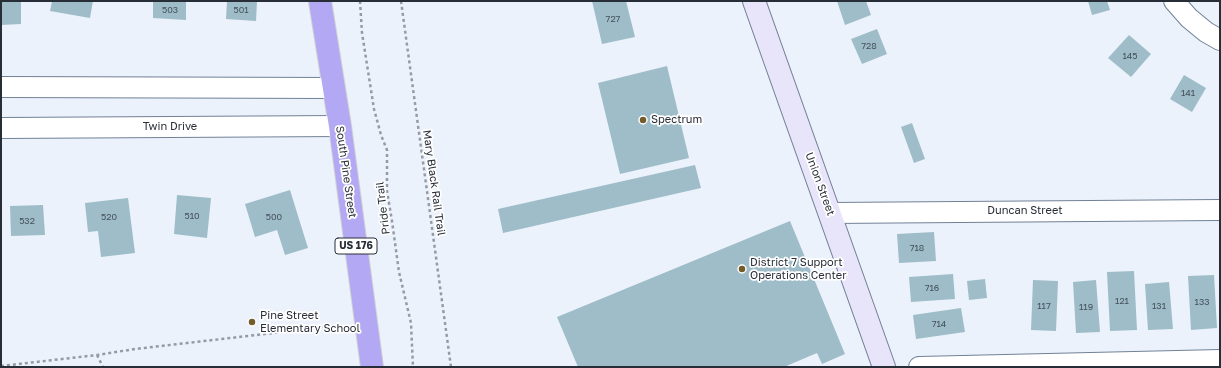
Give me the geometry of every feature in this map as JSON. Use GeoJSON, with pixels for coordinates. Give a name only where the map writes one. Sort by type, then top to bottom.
{"type":"FeatureCollection","features":[{"type":"Feature","properties":{"kind":"highway","name":"South Pine Street"},"geometry":{"type":"LineString","coordinates":[[320,1],[340,126],[372,367]]}},
{"type":"Feature","properties":{"kind":"main road","name":"Union Street"},"geometry":{"type":"LineString","coordinates":[[754,1],[884,367]]}},
{"type":"Feature","properties":{"kind":"street"},"geometry":{"type":"LineString","coordinates":[[1174,1],[1189,18],[1206,32],[1220,40]]}},
{"type":"Feature","properties":{"kind":"street"},"geometry":{"type":"LineString","coordinates":[[1,87],[334,88]]}},
{"type":"Feature","properties":{"kind":"street","name":"Twin Drive"},"geometry":{"type":"LineString","coordinates":[[1,128],[340,126]]}},
{"type":"Feature","properties":{"kind":"street","name":"Duncan Street"},"geometry":{"type":"LineString","coordinates":[[830,213],[1220,210]]}},
{"type":"Feature","properties":{"kind":"street"},"geometry":{"type":"LineString","coordinates":[[919,367],[1220,360]]}},
{"type":"Feature","properties":{"kind":"path","name":"Pride Trail"},"geometry":{"type":"LineString","coordinates":[[360,1],[362,33],[374,109],[387,150],[387,191],[399,272],[411,323],[413,367]]}},
{"type":"Feature","properties":{"kind":"path","name":"Mary Black Rail Trail"},"geometry":{"type":"LineString","coordinates":[[401,1],[451,367]]}},
{"type":"Feature","properties":{"kind":"path"},"geometry":{"type":"LineString","coordinates":[[1,366],[334,326]]}},
{"type":"Feature","properties":{"kind":"path"},"geometry":{"type":"LineString","coordinates":[[97,355],[103,367]]}},
{"type":"Feature","properties":{"kind":"building"},"geometry":{"type":"Polygon","coordinates":[[[1,1],[21,1],[21,24],[1,25],[1,1]]]}},
{"type":"Feature","properties":{"kind":"building"},"geometry":{"type":"Polygon","coordinates":[[[52,1],[93,1],[90,18],[50,11],[52,1]]]}},
{"type":"Feature","properties":{"kind":"building"},"geometry":{"type":"Polygon","coordinates":[[[153,1],[186,1],[186,20],[153,18],[153,1]]]}},
{"type":"Feature","properties":{"kind":"building"},"geometry":{"type":"Polygon","coordinates":[[[227,1],[257,1],[256,21],[226,19],[227,1]]]}},
{"type":"Feature","properties":{"kind":"building"},"geometry":{"type":"Polygon","coordinates":[[[592,1],[626,1],[635,37],[602,44],[592,1]]]}},
{"type":"Feature","properties":{"kind":"building"},"geometry":{"type":"Polygon","coordinates":[[[837,1],[866,1],[871,15],[845,25],[837,1]]]}},
{"type":"Feature","properties":{"kind":"building"},"geometry":{"type":"Polygon","coordinates":[[[1088,1],[1107,1],[1110,10],[1092,15],[1088,1]]]}},
{"type":"Feature","properties":{"kind":"building"},"geometry":{"type":"Polygon","coordinates":[[[877,29],[887,54],[862,64],[851,39],[877,29]]]}},
{"type":"Feature","properties":{"kind":"building"},"geometry":{"type":"Polygon","coordinates":[[[1129,35],[1151,54],[1131,77],[1108,58],[1129,35]]]}},
{"type":"Feature","properties":{"kind":"building","name":"Spectrum"},"geometry":{"type":"Polygon","coordinates":[[[667,66],[689,158],[620,174],[598,83],[667,66]]]}},
{"type":"Feature","properties":{"kind":"building"},"geometry":{"type":"Polygon","coordinates":[[[1184,75],[1206,88],[1192,112],[1170,99],[1184,75]]]}},
{"type":"Feature","properties":{"kind":"building"},"geometry":{"type":"Polygon","coordinates":[[[912,123],[925,159],[914,163],[901,127],[912,123]]]}},
{"type":"Feature","properties":{"kind":"building"},"geometry":{"type":"Polygon","coordinates":[[[695,165],[701,188],[503,233],[498,209],[695,165]]]}},
{"type":"Feature","properties":{"kind":"building"},"geometry":{"type":"Polygon","coordinates":[[[290,190],[308,248],[285,255],[277,230],[255,237],[245,204],[290,190]]]}},
{"type":"Feature","properties":{"kind":"building"},"geometry":{"type":"Polygon","coordinates":[[[177,195],[211,198],[207,238],[174,234],[177,195]]]}},
{"type":"Feature","properties":{"kind":"building"},"geometry":{"type":"Polygon","coordinates":[[[128,198],[135,253],[101,257],[98,231],[88,232],[85,203],[128,198]]]}},
{"type":"Feature","properties":{"kind":"building"},"geometry":{"type":"Polygon","coordinates":[[[43,205],[45,235],[11,236],[10,206],[43,205]]]}},
{"type":"Feature","properties":{"kind":"building","name":"District 7 Support Operations Center"},"geometry":{"type":"Polygon","coordinates":[[[790,221],[845,354],[822,364],[817,353],[784,367],[578,367],[557,317],[790,221]]]}},
{"type":"Feature","properties":{"kind":"building"},"geometry":{"type":"Polygon","coordinates":[[[934,232],[936,261],[899,263],[897,234],[934,232]]]}},
{"type":"Feature","properties":{"kind":"building"},"geometry":{"type":"Polygon","coordinates":[[[1134,271],[1137,330],[1110,331],[1107,272],[1134,271]]]}},
{"type":"Feature","properties":{"kind":"building"},"geometry":{"type":"Polygon","coordinates":[[[953,274],[955,299],[911,302],[909,277],[953,274]]]}},
{"type":"Feature","properties":{"kind":"building"},"geometry":{"type":"Polygon","coordinates":[[[1214,275],[1217,328],[1191,330],[1188,276],[1214,275]]]}},
{"type":"Feature","properties":{"kind":"building"},"geometry":{"type":"Polygon","coordinates":[[[985,279],[987,298],[969,300],[967,281],[985,279]]]}},
{"type":"Feature","properties":{"kind":"building"},"geometry":{"type":"Polygon","coordinates":[[[1033,280],[1058,281],[1056,331],[1031,330],[1033,280]]]}},
{"type":"Feature","properties":{"kind":"building"},"geometry":{"type":"Polygon","coordinates":[[[1096,280],[1100,332],[1076,333],[1073,282],[1096,280]]]}},
{"type":"Feature","properties":{"kind":"building"},"geometry":{"type":"Polygon","coordinates":[[[1169,282],[1173,329],[1148,330],[1145,284],[1169,282]]]}},
{"type":"Feature","properties":{"kind":"building"},"geometry":{"type":"Polygon","coordinates":[[[961,308],[965,332],[916,339],[913,315],[961,308]]]}},
{"type":"Feature","properties":{"kind":"place","name":"Spectrum"},"geometry":{"type":"Point","coordinates":[643,120]}},
{"type":"Feature","properties":{"kind":"place","name":"District 7 Support Operations Center"},"geometry":{"type":"Point","coordinates":[742,269]}},
{"type":"Feature","properties":{"kind":"place","name":"Pine Street Elementary School"},"geometry":{"type":"Point","coordinates":[252,322]}}]}
